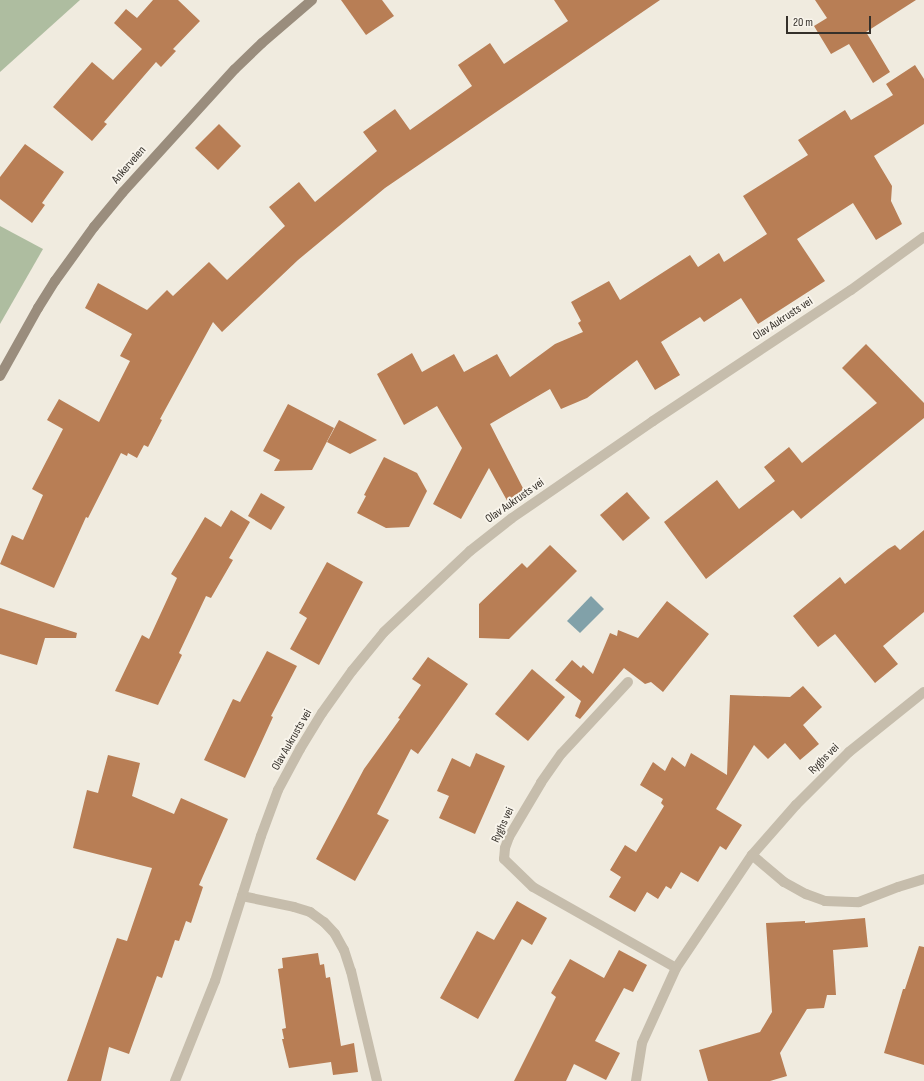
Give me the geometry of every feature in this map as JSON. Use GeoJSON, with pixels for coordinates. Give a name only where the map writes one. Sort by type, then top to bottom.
{"type":"FeatureCollection","features":[{"type":"Feature","properties":{"kind":"main road","name":"Ankerveien"},"geometry":{"type":"LineString","coordinates":[[0,376],[55,281],[94,227],[123,192],[235,69],[262,43],[312,0]]}},
{"type":"Feature","properties":{"kind":"street","name":"Olav Aukrusts vei"},"geometry":{"type":"LineString","coordinates":[[175,1081],[215,981],[278,790],[300,749],[322,713],[352,671],[384,632],[470,551],[512,518],[653,421],[851,290],[924,237]]}},
{"type":"Feature","properties":{"kind":"street","name":"Ryghs vei"},"geometry":{"type":"LineString","coordinates":[[628,682],[561,754],[545,777],[509,837],[505,848],[504,859],[533,887],[676,968]]}},
{"type":"Feature","properties":{"kind":"street","name":"Ryghs vei"},"geometry":{"type":"LineString","coordinates":[[636,1081],[642,1043],[676,968],[752,855],[796,805],[849,752],[924,692]]}},
{"type":"Feature","properties":{"kind":"street"},"geometry":{"type":"LineString","coordinates":[[752,855],[784,882],[806,894],[825,901],[859,902],[924,879]]}},
{"type":"Feature","properties":{"kind":"street"},"geometry":{"type":"LineString","coordinates":[[242,896],[294,907],[310,912],[324,922],[336,934],[344,950],[351,971],[377,1081]]}},
{"type":"Feature","properties":{"kind":"green space"},"geometry":{"type":"Polygon","coordinates":[[[0,0],[80,0],[0,72],[0,0]]]}},
{"type":"Feature","properties":{"kind":"green space"},"geometry":{"type":"Polygon","coordinates":[[[0,226],[43,249],[0,324],[0,226]]]}},
{"type":"Feature","properties":{"kind":"water"},"geometry":{"type":"Polygon","coordinates":[[[591,596],[604,609],[580,633],[567,621],[591,596]]]}},
{"type":"Feature","properties":{"kind":"building"},"geometry":{"type":"Polygon","coordinates":[[[153,0],[178,0],[200,21],[173,49],[176,51],[161,67],[156,62],[104,122],[107,124],[92,141],[53,107],[92,62],[113,80],[142,49],[114,23],[126,9],[137,18],[153,0]]]}},
{"type":"Feature","properties":{"kind":"building"},"geometry":{"type":"Polygon","coordinates":[[[341,0],[382,0],[394,16],[366,35],[341,0]]]}},
{"type":"Feature","properties":{"kind":"building"},"geometry":{"type":"Polygon","coordinates":[[[554,0],[660,0],[385,188],[298,260],[222,332],[213,322],[160,419],[162,420],[148,447],[144,445],[137,458],[128,453],[127,456],[121,453],[88,518],[86,517],[54,588],[0,564],[12,535],[23,540],[43,495],[32,489],[63,429],[47,420],[59,399],[99,422],[130,361],[120,356],[132,334],[85,308],[98,283],[147,310],[167,290],[173,296],[209,262],[227,280],[285,226],[269,207],[299,182],[315,202],[377,151],[363,132],[395,109],[410,130],[472,86],[458,65],[490,43],[504,64],[568,21],[554,0]]]}},
{"type":"Feature","properties":{"kind":"building"},"geometry":{"type":"Polygon","coordinates":[[[815,0],[916,0],[866,32],[890,72],[873,83],[849,44],[831,54],[814,26],[827,18],[815,0]]]}},
{"type":"Feature","properties":{"kind":"building"},"geometry":{"type":"Polygon","coordinates":[[[915,65],[924,79],[924,124],[874,156],[892,186],[891,201],[902,224],[876,240],[853,203],[797,239],[825,281],[758,324],[741,298],[704,322],[700,317],[661,342],[680,375],[655,390],[637,360],[587,398],[561,409],[550,389],[490,424],[527,496],[510,506],[489,468],[461,519],[433,504],[462,448],[437,406],[404,425],[377,374],[412,353],[422,372],[454,354],[464,372],[497,354],[510,377],[555,344],[583,332],[578,323],[581,321],[571,302],[609,281],[620,300],[690,255],[698,267],[719,253],[724,262],[767,234],[743,196],[808,155],[798,140],[845,110],[851,120],[893,95],[886,84],[915,65]]]}},
{"type":"Feature","properties":{"kind":"building"},"geometry":{"type":"Polygon","coordinates":[[[219,124],[241,146],[218,170],[195,148],[219,124]]]}},
{"type":"Feature","properties":{"kind":"building"},"geometry":{"type":"Polygon","coordinates":[[[25,144],[64,172],[42,203],[45,205],[32,223],[0,199],[0,177],[25,144]]]}},
{"type":"Feature","properties":{"kind":"building"},"geometry":{"type":"Polygon","coordinates":[[[866,344],[924,403],[924,418],[801,519],[793,510],[706,579],[664,522],[717,480],[739,509],[775,481],[764,467],[789,447],[802,463],[877,403],[842,368],[866,344]]]}},
{"type":"Feature","properties":{"kind":"building"},"geometry":{"type":"Polygon","coordinates":[[[288,404],[334,428],[312,470],[274,471],[280,460],[263,451],[288,404]]]}},
{"type":"Feature","properties":{"kind":"building"},"geometry":{"type":"Polygon","coordinates":[[[339,420],[377,440],[350,454],[327,442],[339,420]]]}},
{"type":"Feature","properties":{"kind":"building"},"geometry":{"type":"Polygon","coordinates":[[[384,457],[417,473],[427,491],[409,527],[386,528],[357,513],[366,496],[364,495],[384,457]]]}},
{"type":"Feature","properties":{"kind":"building"},"geometry":{"type":"Polygon","coordinates":[[[627,492],[650,518],[623,541],[600,515],[627,492]]]}},
{"type":"Feature","properties":{"kind":"building"},"geometry":{"type":"Polygon","coordinates":[[[261,493],[285,507],[271,530],[248,516],[261,493]]]}},
{"type":"Feature","properties":{"kind":"building"},"geometry":{"type":"Polygon","coordinates":[[[231,510],[250,522],[229,558],[233,560],[211,598],[206,596],[179,653],[182,655],[158,705],[115,691],[142,635],[149,639],[177,578],[171,574],[205,517],[221,527],[231,510]]]}},
{"type":"Feature","properties":{"kind":"building"},"geometry":{"type":"Polygon","coordinates":[[[924,530],[924,612],[883,646],[898,664],[875,683],[835,634],[818,647],[793,616],[840,577],[845,584],[888,549],[895,545],[900,550],[924,530]]]}},
{"type":"Feature","properties":{"kind":"building"},"geometry":{"type":"Polygon","coordinates":[[[550,545],[577,571],[509,639],[479,638],[479,604],[522,563],[527,568],[550,545]]]}},
{"type":"Feature","properties":{"kind":"building"},"geometry":{"type":"Polygon","coordinates":[[[327,562],[363,582],[319,665],[290,649],[307,618],[299,613],[327,562]]]}},
{"type":"Feature","properties":{"kind":"building"},"geometry":{"type":"Polygon","coordinates":[[[667,601],[709,634],[663,692],[651,682],[645,684],[624,668],[580,719],[575,716],[581,701],[555,680],[572,660],[581,668],[583,665],[593,674],[610,633],[617,636],[618,630],[638,638],[667,601]]]}},
{"type":"Feature","properties":{"kind":"building"},"geometry":{"type":"Polygon","coordinates":[[[0,608],[77,633],[76,638],[45,638],[37,665],[0,654],[0,608]]]}},
{"type":"Feature","properties":{"kind":"building"},"geometry":{"type":"Polygon","coordinates":[[[267,651],[297,666],[271,716],[273,717],[245,778],[204,760],[233,699],[240,702],[267,651]]]}},
{"type":"Feature","properties":{"kind":"building"},"geometry":{"type":"Polygon","coordinates":[[[428,657],[468,684],[418,754],[411,749],[377,814],[389,820],[355,881],[316,859],[364,769],[400,719],[398,718],[421,685],[412,679],[428,657]]]}},
{"type":"Feature","properties":{"kind":"building"},"geometry":{"type":"Polygon","coordinates":[[[532,669],[565,697],[528,741],[495,714],[532,669]]]}},
{"type":"Feature","properties":{"kind":"building"},"geometry":{"type":"Polygon","coordinates":[[[803,686],[822,707],[803,725],[819,744],[800,760],[785,743],[768,759],[754,745],[716,809],[742,825],[726,850],[720,846],[698,882],[681,872],[671,889],[666,886],[658,899],[647,892],[635,912],[609,897],[621,877],[610,870],[625,845],[636,852],[664,806],[661,803],[663,799],[640,785],[653,762],[665,771],[672,757],[685,767],[691,753],[727,775],[730,695],[790,697],[803,686]]]}},
{"type":"Feature","properties":{"kind":"building"},"geometry":{"type":"Polygon","coordinates":[[[476,753],[505,766],[475,834],[439,818],[449,796],[437,791],[452,758],[470,767],[476,753]]]}},
{"type":"Feature","properties":{"kind":"building"},"geometry":{"type":"Polygon","coordinates":[[[108,755],[140,763],[132,796],[174,814],[181,798],[228,819],[199,885],[203,887],[191,923],[186,921],[179,941],[175,940],[162,978],[157,976],[129,1054],[109,1047],[101,1081],[67,1081],[117,938],[127,941],[152,868],[73,848],[87,790],[98,793],[108,755]]]}},
{"type":"Feature","properties":{"kind":"building"},"geometry":{"type":"Polygon","coordinates":[[[517,901],[547,918],[532,945],[522,939],[478,1019],[440,998],[477,931],[494,940],[517,901]]]}},
{"type":"Feature","properties":{"kind":"building"},"geometry":{"type":"Polygon","coordinates":[[[865,918],[868,947],[833,950],[836,995],[827,995],[824,1008],[807,1009],[780,1053],[787,1076],[770,1081],[708,1081],[699,1050],[760,1032],[772,1012],[766,923],[805,921],[805,923],[865,918]]]}},
{"type":"Feature","properties":{"kind":"building"},"geometry":{"type":"Polygon","coordinates":[[[919,946],[924,947],[924,1065],[884,1053],[903,989],[905,989],[919,946]]]}},
{"type":"Feature","properties":{"kind":"building"},"geometry":{"type":"Polygon","coordinates":[[[619,950],[647,965],[633,992],[624,988],[595,1041],[620,1053],[606,1080],[574,1064],[566,1081],[514,1081],[556,997],[551,993],[570,959],[604,978],[619,950]]]}},
{"type":"Feature","properties":{"kind":"building"},"geometry":{"type":"Polygon","coordinates":[[[318,953],[320,965],[324,964],[326,978],[330,977],[341,1046],[354,1043],[358,1072],[333,1075],[331,1062],[289,1068],[282,1039],[284,1039],[282,1029],[286,1028],[278,969],[283,968],[282,958],[318,953]]]}}]}
